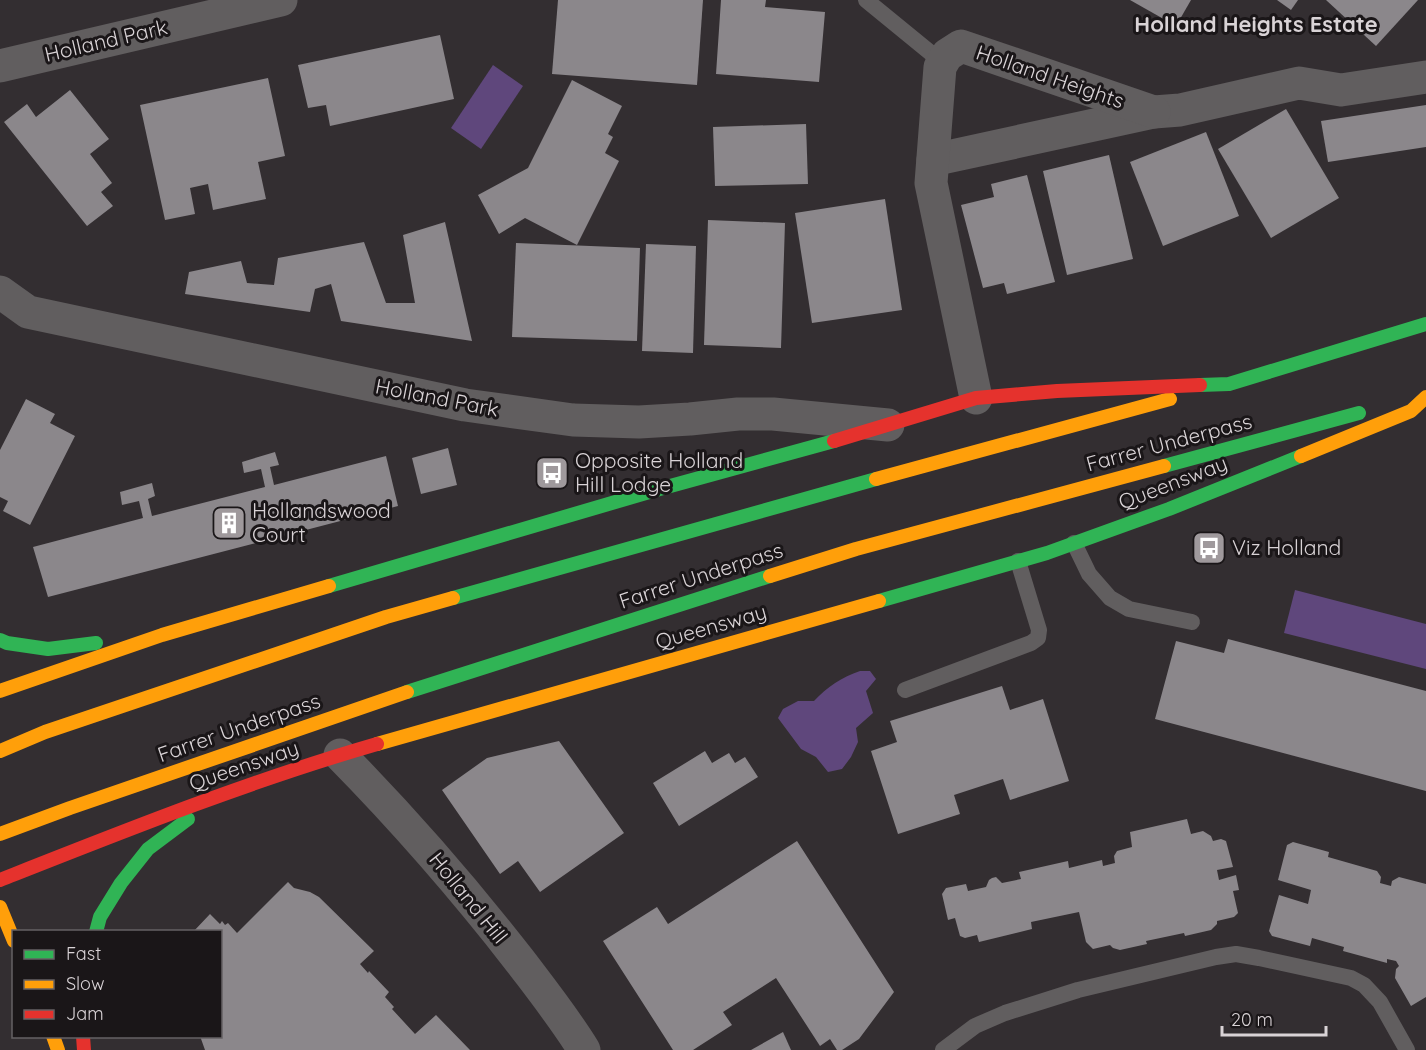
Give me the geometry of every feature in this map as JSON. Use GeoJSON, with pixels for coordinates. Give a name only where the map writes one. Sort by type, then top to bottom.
{"type":"FeatureCollection","features":[{"type":"Feature","properties":{"kind":"main road"},"geometry":{"type":"LineString","coordinates":[[0,692],[162,635],[976,398],[1068,391],[1229,384],[1426,324]]}},
{"type":"Feature","properties":{"kind":"main road","name":"Farrer Underpass"},"geometry":{"type":"LineString","coordinates":[[0,751],[45,732],[386,617],[907,470],[1229,384]]}},
{"type":"Feature","properties":{"kind":"main road"},"geometry":{"type":"LineString","coordinates":[[1403,401],[1426,395]]}},
{"type":"Feature","properties":{"kind":"main road","name":"Queensway"},"geometry":{"type":"LineString","coordinates":[[0,880],[215,798],[340,755],[1074,543],[1169,509],[1410,411],[1426,395]]}},
{"type":"Feature","properties":{"kind":"main road","name":"Farrer Underpass"},"geometry":{"type":"LineString","coordinates":[[0,834],[418,688],[856,549],[1368,410]]}},
{"type":"Feature","properties":{"kind":"main road"},"geometry":{"type":"LineString","coordinates":[[0,640],[48,649],[162,635]]}},
{"type":"Feature","properties":{"kind":"main road"},"geometry":{"type":"LineString","coordinates":[[97,930],[100,917],[121,883],[148,849],[215,798]]}},
{"type":"Feature","properties":{"kind":"main road"},"geometry":{"type":"LineString","coordinates":[[2,815],[24,837]]}},
{"type":"Feature","properties":{"kind":"main road"},"geometry":{"type":"LineString","coordinates":[[41,849],[58,856]]}},
{"type":"Feature","properties":{"kind":"main road"},"geometry":{"type":"LineString","coordinates":[[0,907],[12,935]]}},
{"type":"Feature","properties":{"kind":"street","name":"Holland Park"},"geometry":{"type":"LineString","coordinates":[[0,66],[281,0]]}},
{"type":"Feature","properties":{"kind":"street","name":"Holland Heights"},"geometry":{"type":"LineString","coordinates":[[976,398],[931,183],[940,67],[947,55],[961,46],[1154,112]]}},
{"type":"Feature","properties":{"kind":"street","name":"Holland Heights"},"geometry":{"type":"LineString","coordinates":[[933,160],[1154,112],[1180,110],[1299,82],[1341,90],[1426,78]]}},
{"type":"Feature","properties":{"kind":"street","name":"Holland Park"},"geometry":{"type":"LineString","coordinates":[[0,292],[28,312],[465,405],[573,420],[639,422],[738,414],[773,414],[888,425]]}},
{"type":"Feature","properties":{"kind":"street","name":"Holland Hill"},"geometry":{"type":"LineString","coordinates":[[340,755],[432,854],[513,953],[571,1028],[584,1050]]}},
{"type":"Feature","properties":{"kind":"lane"},"geometry":{"type":"LineString","coordinates":[[866,0],[943,63]]}},
{"type":"Feature","properties":{"kind":"lane"},"geometry":{"type":"LineString","coordinates":[[1074,543],[1089,574],[1110,598],[1130,609],[1192,622]]}},
{"type":"Feature","properties":{"kind":"lane"},"geometry":{"type":"LineString","coordinates":[[905,690],[1031,643],[1038,638],[1039,630],[1018,561]]}},
{"type":"Feature","properties":{"kind":"lane"},"geometry":{"type":"LineString","coordinates":[[943,1050],[975,1026],[1044,1000],[1094,986],[1236,954],[1351,978],[1364,985],[1380,1002],[1407,1050]]}},
{"type":"Feature","properties":{"kind":"shaded area"},"geometry":{"type":"Polygon","coordinates":[[[493,65],[523,86],[481,149],[451,128],[493,65]]]}},
{"type":"Feature","properties":{"kind":"shaded area"},"geometry":{"type":"Polygon","coordinates":[[[1295,590],[1426,624],[1426,669],[1284,633],[1295,590]]]}},
{"type":"Feature","properties":{"kind":"shaded area"},"geometry":{"type":"Polygon","coordinates":[[[860,671],[870,671],[876,679],[866,691],[873,713],[856,728],[858,742],[842,769],[828,772],[816,757],[801,749],[778,718],[783,709],[798,701],[814,701],[835,683],[860,671]]]}},
{"type":"Feature","properties":{"kind":"building"},"geometry":{"type":"Polygon","coordinates":[[[558,0],[703,0],[697,85],[552,74],[558,0]]]}},
{"type":"Feature","properties":{"kind":"building"},"geometry":{"type":"Polygon","coordinates":[[[721,0],[766,0],[765,7],[825,12],[819,82],[716,74],[721,0]]]}},
{"type":"Feature","properties":{"kind":"building"},"geometry":{"type":"Polygon","coordinates":[[[1130,0],[1191,0],[1176,26],[1130,0]]]}},
{"type":"Feature","properties":{"kind":"building"},"geometry":{"type":"Polygon","coordinates":[[[1277,0],[1298,0],[1291,10],[1277,0]]]}},
{"type":"Feature","properties":{"kind":"building"},"geometry":{"type":"Polygon","coordinates":[[[1326,0],[1418,0],[1376,46],[1326,0]]]}},
{"type":"Feature","properties":{"kind":"building"},"geometry":{"type":"Polygon","coordinates":[[[440,35],[454,99],[330,126],[326,105],[308,108],[298,65],[440,35]]]}},
{"type":"Feature","properties":{"kind":"building"},"geometry":{"type":"Polygon","coordinates":[[[268,78],[285,156],[258,162],[266,199],[213,210],[208,184],[190,188],[195,214],[165,220],[140,105],[268,78]]]}},
{"type":"Feature","properties":{"kind":"building"},"geometry":{"type":"Polygon","coordinates":[[[572,80],[622,106],[608,134],[613,137],[605,153],[619,161],[577,245],[525,218],[499,234],[478,195],[528,168],[572,80]]]}},
{"type":"Feature","properties":{"kind":"building"},"geometry":{"type":"Polygon","coordinates":[[[70,90],[109,139],[90,154],[112,183],[101,192],[113,206],[87,226],[4,122],[27,104],[36,117],[70,90]]]}},
{"type":"Feature","properties":{"kind":"building"},"geometry":{"type":"Polygon","coordinates":[[[1426,105],[1426,147],[1328,162],[1321,121],[1426,105]]]}},
{"type":"Feature","properties":{"kind":"building"},"geometry":{"type":"Polygon","coordinates":[[[1286,109],[1339,198],[1271,238],[1218,149],[1286,109]]]}},
{"type":"Feature","properties":{"kind":"building"},"geometry":{"type":"Polygon","coordinates":[[[806,124],[808,184],[715,186],[713,127],[806,124]]]}},
{"type":"Feature","properties":{"kind":"building"},"geometry":{"type":"Polygon","coordinates":[[[1206,132],[1239,216],[1163,246],[1130,162],[1206,132]]]}},
{"type":"Feature","properties":{"kind":"building"},"geometry":{"type":"Polygon","coordinates":[[[1109,155],[1133,259],[1067,275],[1043,171],[1109,155]]]}},
{"type":"Feature","properties":{"kind":"building"},"geometry":{"type":"Polygon","coordinates":[[[1027,175],[1055,282],[1007,294],[1004,283],[983,288],[961,205],[994,197],[991,184],[1027,175]]]}},
{"type":"Feature","properties":{"kind":"building"},"geometry":{"type":"Polygon","coordinates":[[[885,199],[902,310],[812,323],[795,213],[885,199]]]}},
{"type":"Feature","properties":{"kind":"building"},"geometry":{"type":"Polygon","coordinates":[[[708,220],[785,223],[781,348],[704,345],[708,220]]]}},
{"type":"Feature","properties":{"kind":"building"},"geometry":{"type":"Polygon","coordinates":[[[445,222],[472,341],[341,321],[331,284],[315,289],[310,312],[185,294],[189,272],[241,261],[247,283],[274,285],[278,258],[364,242],[386,303],[415,303],[403,235],[445,222]]]}},
{"type":"Feature","properties":{"kind":"building"},"geometry":{"type":"Polygon","coordinates":[[[516,243],[640,248],[637,341],[512,337],[516,243]]]}},
{"type":"Feature","properties":{"kind":"building"},"geometry":{"type":"Polygon","coordinates":[[[646,244],[696,246],[693,353],[642,351],[646,244]]]}},
{"type":"Feature","properties":{"kind":"building"},"geometry":{"type":"Polygon","coordinates":[[[26,399],[55,414],[50,423],[75,436],[30,525],[3,511],[8,501],[0,497],[0,450],[26,399]]]}},
{"type":"Feature","properties":{"kind":"building"},"geometry":{"type":"Polygon","coordinates":[[[448,448],[457,485],[421,494],[412,458],[448,448]]]}},
{"type":"Feature","properties":{"kind":"building","name":"Hollandswood Court"},"geometry":{"type":"Polygon","coordinates":[[[275,452],[279,465],[270,467],[274,485],[386,456],[398,506],[48,597],[33,547],[143,518],[139,501],[122,505],[120,492],[152,483],[155,496],[148,499],[152,516],[265,487],[261,469],[244,473],[242,462],[275,452]]]}},
{"type":"Feature","properties":{"kind":"building"},"geometry":{"type":"Polygon","coordinates":[[[1228,639],[1426,691],[1426,791],[1155,719],[1176,641],[1224,653],[1228,639]]]}},
{"type":"Feature","properties":{"kind":"building"},"geometry":{"type":"Polygon","coordinates":[[[1002,686],[1010,710],[1043,699],[1069,781],[1010,800],[1003,779],[954,795],[960,814],[898,834],[871,751],[897,742],[890,721],[1002,686]]]}},
{"type":"Feature","properties":{"kind":"building"},"geometry":{"type":"Polygon","coordinates":[[[559,741],[624,833],[540,892],[518,861],[500,874],[442,790],[487,758],[559,741]]]}},
{"type":"Feature","properties":{"kind":"building"},"geometry":{"type":"Polygon","coordinates":[[[705,751],[712,763],[729,753],[735,763],[745,757],[758,777],[679,826],[653,783],[705,751]]]}},
{"type":"Feature","properties":{"kind":"building"},"geometry":{"type":"Polygon","coordinates":[[[1187,819],[1191,834],[1203,831],[1211,836],[1213,841],[1221,839],[1226,841],[1233,867],[1217,870],[1219,880],[1236,875],[1239,890],[1233,891],[1238,913],[1234,917],[1217,921],[1211,930],[1146,941],[1147,944],[1120,950],[1110,945],[1093,949],[1086,942],[1079,912],[1031,922],[1032,929],[979,942],[977,935],[965,938],[960,936],[955,918],[948,920],[942,894],[946,888],[966,884],[968,891],[986,887],[992,878],[996,877],[1002,883],[1021,879],[1019,872],[1068,861],[1069,868],[1102,860],[1103,866],[1115,863],[1114,856],[1117,851],[1132,847],[1130,832],[1187,819]]]}},
{"type":"Feature","properties":{"kind":"building"},"geometry":{"type":"Polygon","coordinates":[[[797,841],[894,992],[859,1039],[842,1050],[837,1050],[830,1039],[820,1046],[776,978],[723,1012],[732,1025],[693,1050],[673,1050],[603,941],[657,907],[668,924],[797,841]]]}},
{"type":"Feature","properties":{"kind":"building"},"geometry":{"type":"Polygon","coordinates":[[[1293,842],[1329,852],[1328,857],[1377,871],[1381,877],[1380,883],[1391,886],[1392,881],[1399,877],[1426,884],[1426,997],[1411,1006],[1395,978],[1396,969],[1399,966],[1396,961],[1387,959],[1387,963],[1343,951],[1344,947],[1312,938],[1310,946],[1272,936],[1269,931],[1279,895],[1308,904],[1311,890],[1278,880],[1287,845],[1293,842]]]}},
{"type":"Feature","properties":{"kind":"building"},"geometry":{"type":"Polygon","coordinates":[[[288,882],[294,888],[310,892],[319,897],[374,951],[360,964],[389,992],[385,997],[394,1007],[392,1009],[415,1034],[436,1015],[470,1050],[205,1050],[201,1038],[222,1038],[222,930],[195,930],[210,914],[220,924],[222,921],[225,925],[228,923],[237,933],[288,882]]]}},
{"type":"Feature","properties":{"kind":"building"},"geometry":{"type":"Polygon","coordinates":[[[783,1032],[791,1050],[751,1050],[783,1032]]]}},
{"type":"Feature","properties":{"kind":"traffic: fast"},"geometry":{"type":"LineString","coordinates":[[1200,385],[1229,384],[1426,324]]}},
{"type":"Feature","properties":{"kind":"traffic: fast"},"geometry":{"type":"LineString","coordinates":[[1164,466],[1359,413]]}},
{"type":"Feature","properties":{"kind":"traffic: fast"},"geometry":{"type":"LineString","coordinates":[[329,586],[663,488],[834,441]]}},
{"type":"Feature","properties":{"kind":"traffic: fast"},"geometry":{"type":"LineString","coordinates":[[879,601],[1047,553],[1169,509],[1301,456]]}},
{"type":"Feature","properties":{"kind":"traffic: fast"},"geometry":{"type":"LineString","coordinates":[[453,598],[876,479]]}},
{"type":"Feature","properties":{"kind":"traffic: fast"},"geometry":{"type":"LineString","coordinates":[[407,692],[770,576]]}},
{"type":"Feature","properties":{"kind":"traffic: fast"},"geometry":{"type":"LineString","coordinates":[[0,640],[48,649],[96,643]]}},
{"type":"Feature","properties":{"kind":"traffic: fast"},"geometry":{"type":"LineString","coordinates":[[97,930],[100,917],[121,883],[148,849],[188,819]]}},
{"type":"Feature","properties":{"kind":"traffic: slow"},"geometry":{"type":"LineString","coordinates":[[1301,456],[1411,411],[1426,397]]}},
{"type":"Feature","properties":{"kind":"traffic: slow"},"geometry":{"type":"LineString","coordinates":[[876,479],[1170,399]]}},
{"type":"Feature","properties":{"kind":"traffic: slow"},"geometry":{"type":"LineString","coordinates":[[770,576],[856,549],[1164,466]]}},
{"type":"Feature","properties":{"kind":"traffic: slow"},"geometry":{"type":"LineString","coordinates":[[0,691],[162,635],[329,586]]}},
{"type":"Feature","properties":{"kind":"traffic: slow"},"geometry":{"type":"LineString","coordinates":[[0,751],[45,732],[386,617],[453,598]]}},
{"type":"Feature","properties":{"kind":"traffic: slow"},"geometry":{"type":"LineString","coordinates":[[377,744],[879,601]]}},
{"type":"Feature","properties":{"kind":"traffic: slow"},"geometry":{"type":"LineString","coordinates":[[0,834],[407,692]]}},
{"type":"Feature","properties":{"kind":"traffic: slow"},"geometry":{"type":"LineString","coordinates":[[0,907],[12,936]]}},
{"type":"Feature","properties":{"kind":"traffic: slow"},"geometry":{"type":"LineString","coordinates":[[54,1038],[58,1050]]}},
{"type":"Feature","properties":{"kind":"traffic: jam"},"geometry":{"type":"LineString","coordinates":[[834,441],[976,398],[1057,391],[1200,385]]}},
{"type":"Feature","properties":{"kind":"traffic: jam"},"geometry":{"type":"LineString","coordinates":[[0,880],[234,790],[377,744]]}},
{"type":"Feature","properties":{"kind":"traffic: jam"},"geometry":{"type":"LineString","coordinates":[[83,1038],[84,1050]]}},
{"type":"Feature","properties":{"kind":"place","name":"Opposite Holland Hill Lodge"},"geometry":{"type":"Point","coordinates":[552,473]}},
{"type":"Feature","properties":{"kind":"place","name":"Hollandswood Court"},"geometry":{"type":"Point","coordinates":[229,523]}},
{"type":"Feature","properties":{"kind":"place","name":"Viz Holland"},"geometry":{"type":"Point","coordinates":[1209,548]}},
{"type":"Feature","properties":{"kind":"district","name":"Holland Heights Estate"},"geometry":{"type":"Point","coordinates":[1256,24]}}]}
